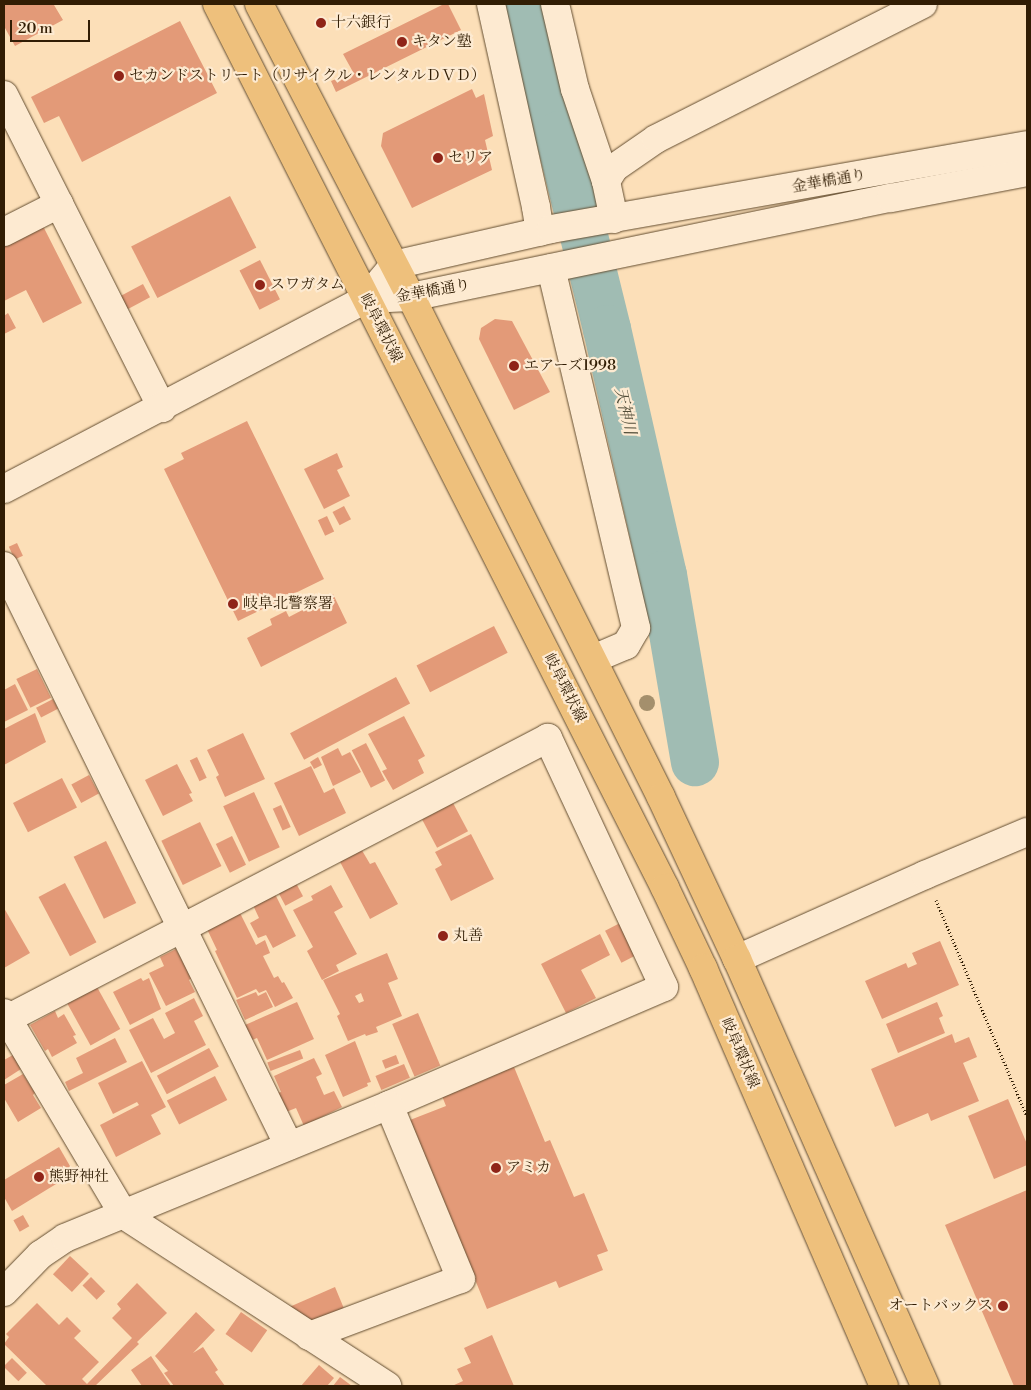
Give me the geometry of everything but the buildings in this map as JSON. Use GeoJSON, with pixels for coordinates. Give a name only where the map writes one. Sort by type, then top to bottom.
{"type":"FeatureCollection","features":[{"type":"Feature","properties":{"kind":"main road","name":"岐阜環状線"},"geometry":{"type":"LineString","coordinates":[[217,4],[665,888],[703,968],[884,1386]]}},
{"type":"Feature","properties":{"kind":"main road"},"geometry":{"type":"LineString","coordinates":[[259,4],[411,297],[661,797],[737,959],[925,1386]]}},
{"type":"Feature","properties":{"kind":"street"},"geometry":{"type":"LineString","coordinates":[[492,4],[536,207],[545,230]]}},
{"type":"Feature","properties":{"kind":"street"},"geometry":{"type":"LineString","coordinates":[[555,4],[575,90],[606,180],[608,220]]}},
{"type":"Feature","properties":{"kind":"street"},"geometry":{"type":"LineString","coordinates":[[606,180],[614,168],[656,139],[923,4]]}},
{"type":"Feature","properties":{"kind":"street"},"geometry":{"type":"LineString","coordinates":[[4,95],[162,408]]}},
{"type":"Feature","properties":{"kind":"street","name":"金華橋通り"},"geometry":{"type":"LineString","coordinates":[[366,300],[394,265],[545,230],[1027,145]]}},
{"type":"Feature","properties":{"kind":"street","name":"金華橋通り"},"geometry":{"type":"LineString","coordinates":[[366,300],[411,297],[1027,172]]}},
{"type":"Feature","properties":{"kind":"street"},"geometry":{"type":"LineString","coordinates":[[4,232],[59,204]]}},
{"type":"Feature","properties":{"kind":"street"},"geometry":{"type":"LineString","coordinates":[[554,268],[636,628],[626,645],[592,659]]}},
{"type":"Feature","properties":{"kind":"street"},"geometry":{"type":"LineString","coordinates":[[4,490],[366,300]]}},
{"type":"Feature","properties":{"kind":"street"},"geometry":{"type":"LineString","coordinates":[[4,566],[289,1146]]}},
{"type":"Feature","properties":{"kind":"street"},"geometry":{"type":"LineString","coordinates":[[4,1292],[40,1254],[65,1238],[124,1216],[664,988],[548,738],[183,927],[5,1016],[124,1216],[387,1386]]}},
{"type":"Feature","properties":{"kind":"street"},"geometry":{"type":"LineString","coordinates":[[737,959],[925,875],[1027,832]]}},
{"type":"Feature","properties":{"kind":"street"},"geometry":{"type":"LineString","coordinates":[[309,1336],[461,1279],[389,1105]]}},
{"type":"Feature","properties":{"kind":"path"},"geometry":{"type":"LineString","coordinates":[[925,875],[1027,1116]]}},
{"type":"Feature","properties":{"kind":"waterway","name":"天神川"},"geometry":{"type":"LineString","coordinates":[[529,4],[607,329],[663,575],[695,762]]}},
{"type":"Feature","properties":{"kind":"place","name":"十六銀行"},"geometry":{"type":"Point","coordinates":[321,23]}},
{"type":"Feature","properties":{"kind":"place","name":"キタン塾"},"geometry":{"type":"Point","coordinates":[402,42]}},
{"type":"Feature","properties":{"kind":"place","name":"セカンドストリート（リサイクル・レンタルＤＶＤ）"},"geometry":{"type":"Point","coordinates":[119,76]}},
{"type":"Feature","properties":{"kind":"place","name":"セリア"},"geometry":{"type":"Point","coordinates":[438,158]}},
{"type":"Feature","properties":{"kind":"place","name":"スワガタム"},"geometry":{"type":"Point","coordinates":[260,285]}},
{"type":"Feature","properties":{"kind":"place","name":"エアーズ1998"},"geometry":{"type":"Point","coordinates":[514,366]}},
{"type":"Feature","properties":{"kind":"place","name":"岐阜北警察署"},"geometry":{"type":"Point","coordinates":[233,604]}},
{"type":"Feature","properties":{"kind":"place","name":"丸善"},"geometry":{"type":"Point","coordinates":[443,936]}},
{"type":"Feature","properties":{"kind":"place","name":"アミカ"},"geometry":{"type":"Point","coordinates":[496,1168]}},
{"type":"Feature","properties":{"kind":"place","name":"熊野神社"},"geometry":{"type":"Point","coordinates":[39,1177]}},
{"type":"Feature","properties":{"kind":"place","name":"オートバックス"},"geometry":{"type":"Point","coordinates":[1003,1306]}}]}
